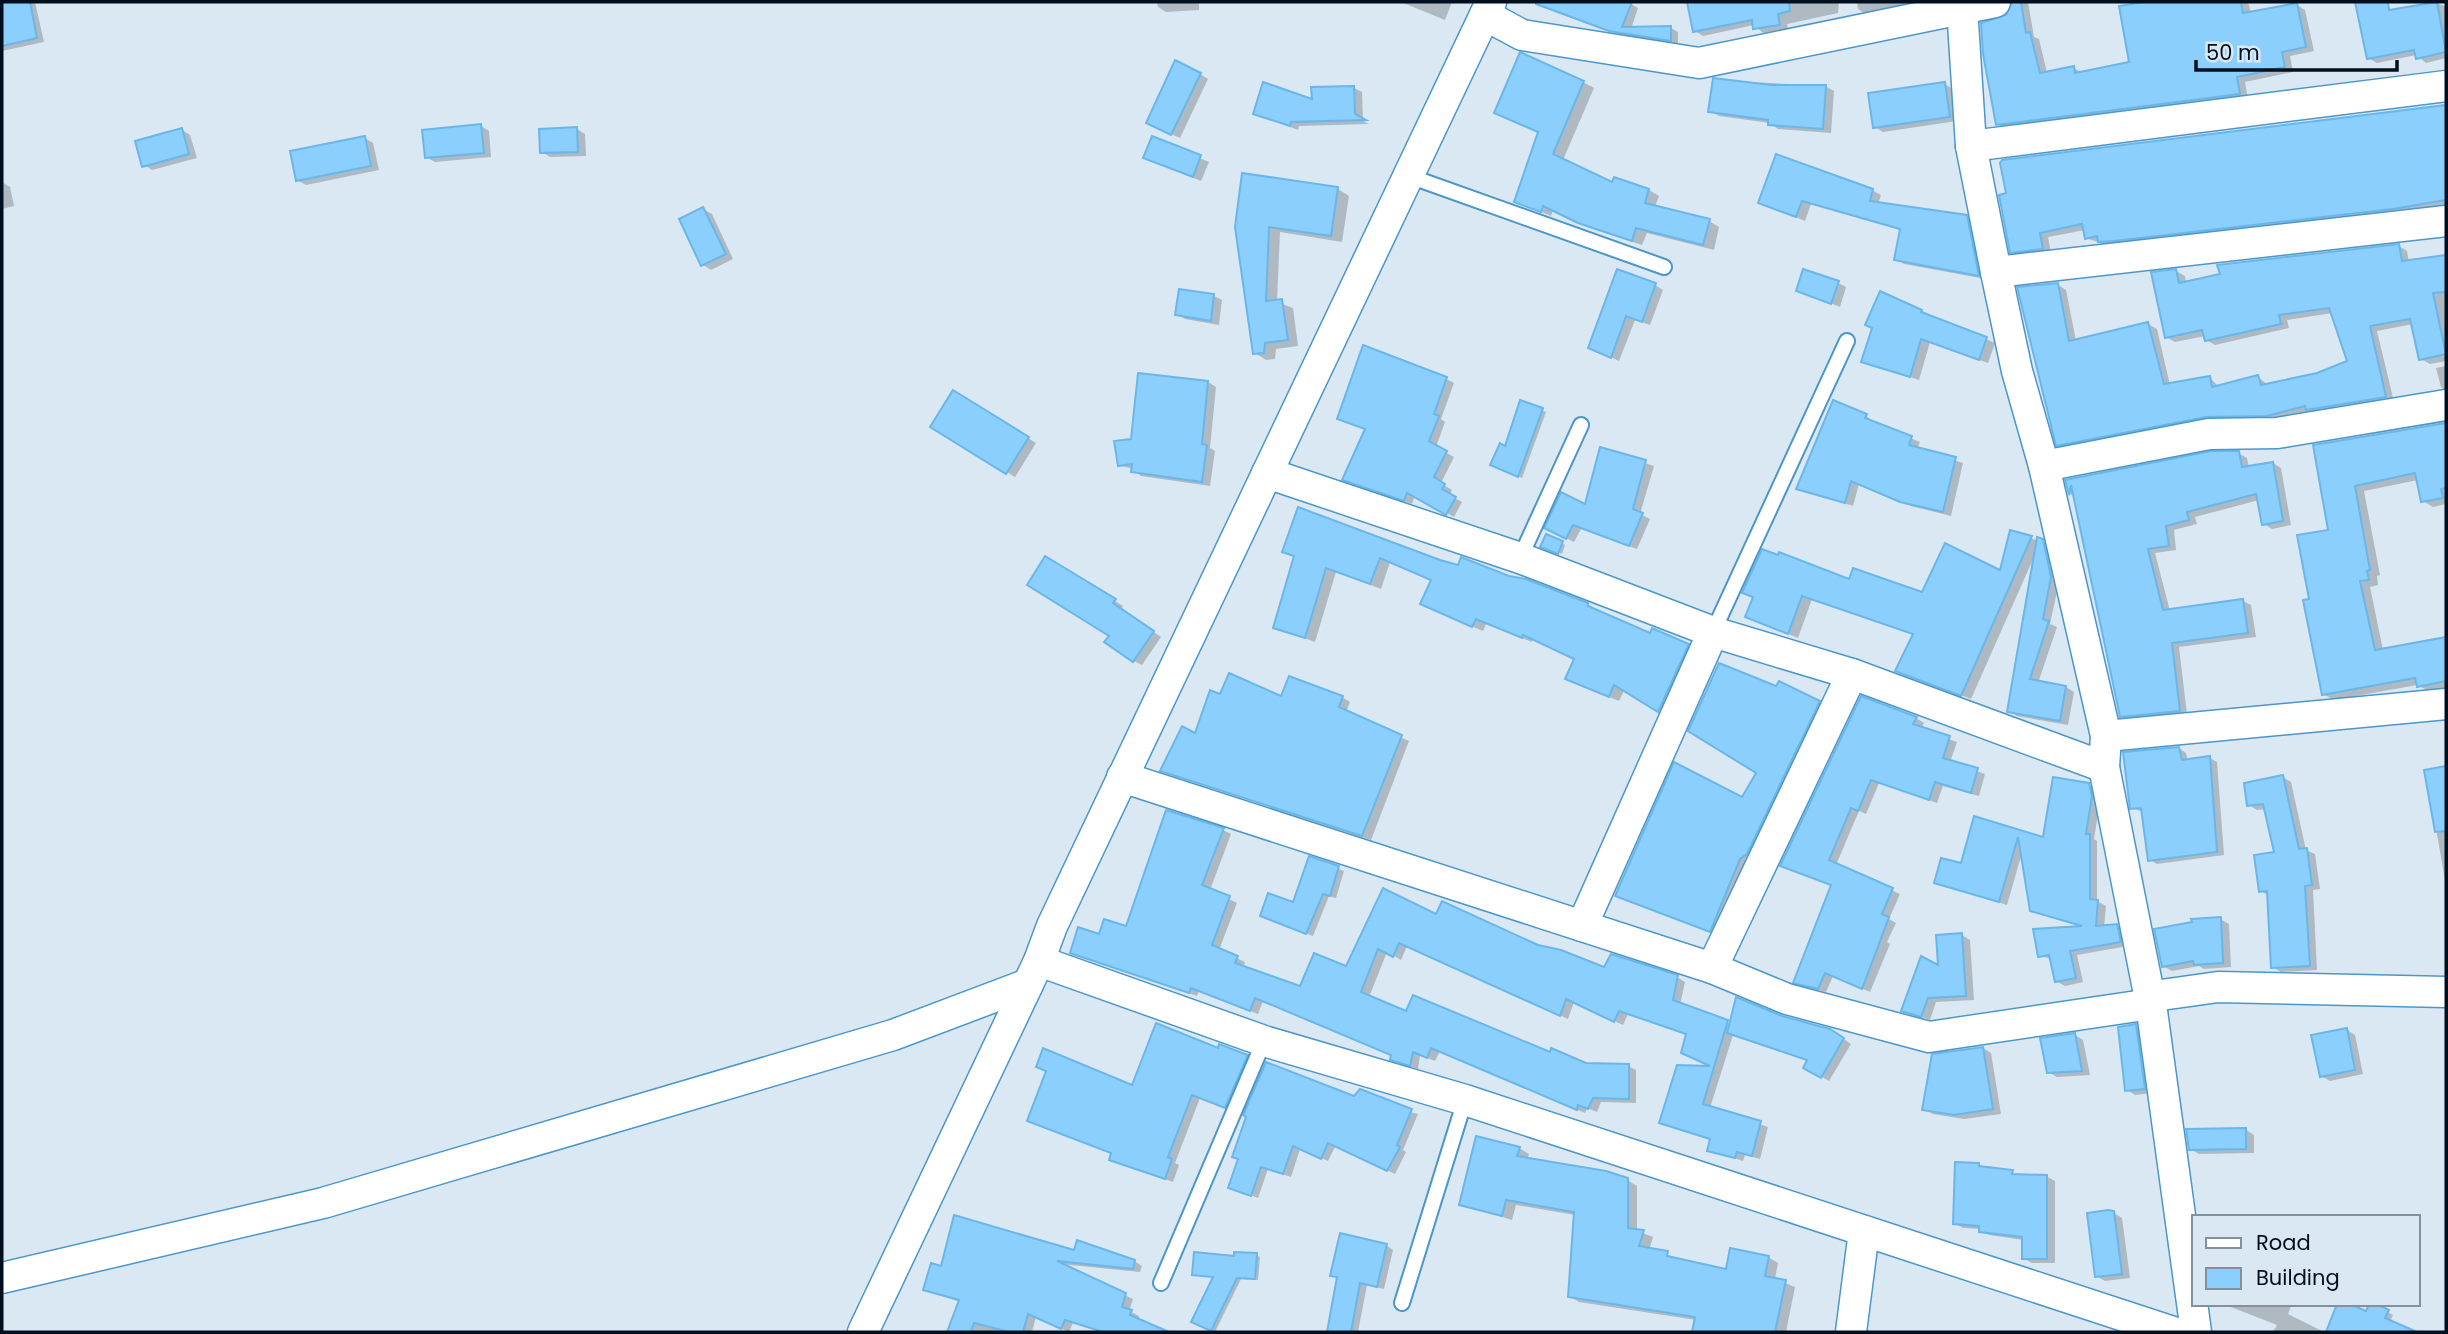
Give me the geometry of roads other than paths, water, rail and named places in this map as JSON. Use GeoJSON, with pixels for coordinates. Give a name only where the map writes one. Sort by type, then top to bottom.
{"type":"FeatureCollection","features":[{"type":"Feature","properties":{"kind":"street"},"geometry":{"type":"LineString","coordinates":[[863,1332],[1122,777],[1488,9],[1522,35],[1699,62],[1995,2]]}},
{"type":"Feature","properties":{"kind":"street"},"geometry":{"type":"LineString","coordinates":[[1962,7],[1971,146],[2017,372],[2044,466],[2106,736],[2104,766],[2149,1000],[2192,1304]]}},
{"type":"Feature","properties":{"kind":"street"},"geometry":{"type":"LineString","coordinates":[[1971,146],[2446,86]]}},
{"type":"Feature","properties":{"kind":"street"},"geometry":{"type":"LineString","coordinates":[[1996,272],[2446,221]]}},
{"type":"Feature","properties":{"kind":"street"},"geometry":{"type":"LineString","coordinates":[[2044,466],[2209,434],[2277,433],[2446,405]]}},
{"type":"Feature","properties":{"kind":"street"},"geometry":{"type":"LineString","coordinates":[[1267,472],[1520,558],[1713,632],[1852,674],[2104,766]]}},
{"type":"Feature","properties":{"kind":"street"},"geometry":{"type":"LineString","coordinates":[[1582,926],[1713,632]]}},
{"type":"Feature","properties":{"kind":"street"},"geometry":{"type":"LineString","coordinates":[[1712,968],[1852,674]]}},
{"type":"Feature","properties":{"kind":"street"},"geometry":{"type":"LineString","coordinates":[[2106,736],[2446,705]]}},
{"type":"Feature","properties":{"kind":"street"},"geometry":{"type":"LineString","coordinates":[[1122,777],[1712,968],[1787,999],[1929,1037],[2218,986],[2446,992]]}},
{"type":"Feature","properties":{"kind":"street"},"geometry":{"type":"LineString","coordinates":[[2,1278],[323,1203],[893,1035],[1033,972],[1465,1100],[2174,1332]]}},
{"type":"Feature","properties":{"kind":"street"},"geometry":{"type":"LineString","coordinates":[[1851,1332],[1864,1231]]}},
{"type":"Feature","properties":{"kind":"street"},"geometry":{"type":"LineString","coordinates":[[2192,1306],[2196,1332]]}},
{"type":"Feature","properties":{"kind":"lane"},"geometry":{"type":"LineString","coordinates":[[1409,176],[1664,267]]}},
{"type":"Feature","properties":{"kind":"lane"},"geometry":{"type":"LineString","coordinates":[[1713,632],[1847,341]]}},
{"type":"Feature","properties":{"kind":"lane"},"geometry":{"type":"LineString","coordinates":[[1520,558],[1581,425]]}},
{"type":"Feature","properties":{"kind":"lane"},"geometry":{"type":"LineString","coordinates":[[1161,1283],[1265,1041]]}},
{"type":"Feature","properties":{"kind":"lane"},"geometry":{"type":"LineString","coordinates":[[1402,1303],[1465,1100]]}}]}
